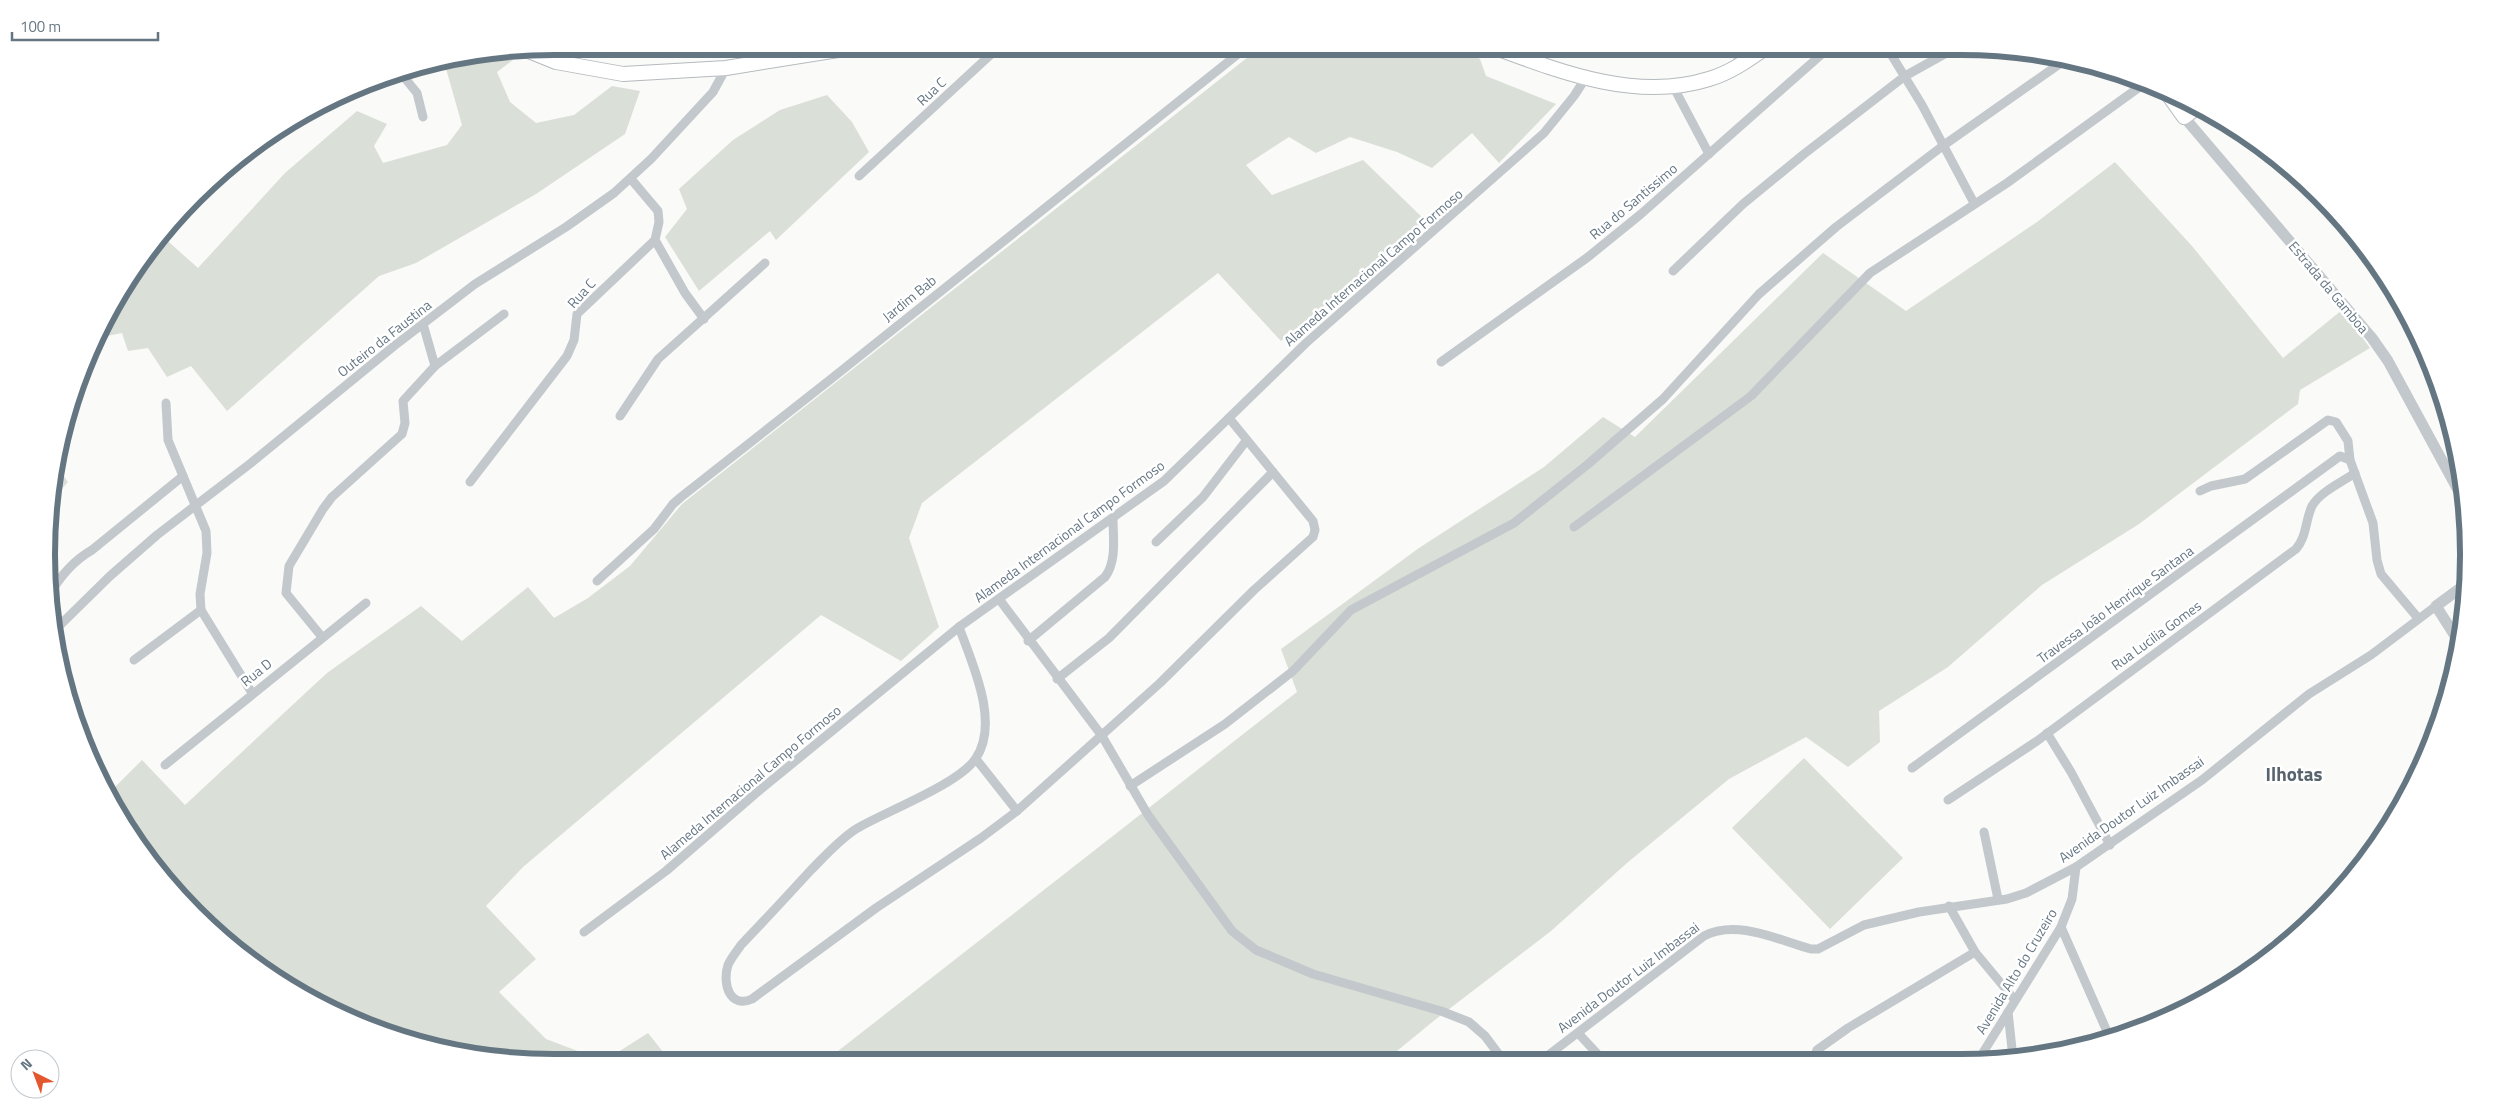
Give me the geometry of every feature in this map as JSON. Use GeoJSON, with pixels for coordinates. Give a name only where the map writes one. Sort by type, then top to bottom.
{"type":"FeatureCollection","features":[{"type":"Feature","properties":{"kind":"main road"},"geometry":{"type":"LineString","coordinates":[[541,55],[556,62],[623,74],[726,68],[778,55]]}},
{"type":"Feature","properties":{"kind":"main road"},"geometry":{"type":"LineString","coordinates":[[1514,55],[1550,69],[1613,84],[1673,86],[1709,79],[1743,63],[1755,55]]}},
{"type":"Feature","properties":{"kind":"main road","name":"Estrada da Gamboa"},"geometry":{"type":"LineString","coordinates":[[2175,104],[2184,117]]}},
{"type":"Feature","properties":{"kind":"main road"},"geometry":{"type":"LineString","coordinates":[[2184,117],[2191,112]]}},
{"type":"Feature","properties":{"kind":"street","name":"Rua C"},"geometry":{"type":"LineString","coordinates":[[859,176],[990,55]]}},
{"type":"Feature","properties":{"kind":"street","name":"Jardim Bab"},"geometry":{"type":"LineString","coordinates":[[597,581],[654,529],[681,496],[810,396],[1237,55]]}},
{"type":"Feature","properties":{"kind":"street"},"geometry":{"type":"LineString","coordinates":[[1736,55],[1743,63]]}},
{"type":"Feature","properties":{"kind":"street","name":"Rua do Santissimo"},"geometry":{"type":"LineString","coordinates":[[1441,362],[1588,257],[1641,214],[1821,55]]}},
{"type":"Feature","properties":{"kind":"street"},"geometry":{"type":"LineString","coordinates":[[1892,55],[1944,145],[1974,203]]}},
{"type":"Feature","properties":{"kind":"street"},"geometry":{"type":"LineString","coordinates":[[1673,271],[1743,204],[1819,142],[1905,76],[1943,55]]}},
{"type":"Feature","properties":{"kind":"street"},"geometry":{"type":"LineString","coordinates":[[1130,786],[1225,724],[1293,671],[1351,610],[1514,523],[1663,399],[1742,312],[1786,270],[1836,227],[1944,145],[2058,65]]}},
{"type":"Feature","properties":{"kind":"street","name":"Outeiro da Faustina"},"geometry":{"type":"LineString","coordinates":[[60,625],[110,576],[423,324],[475,284],[581,217],[631,179],[713,92],[726,68]]}},
{"type":"Feature","properties":{"kind":"street"},"geometry":{"type":"LineString","coordinates":[[405,78],[417,93],[423,117]]}},
{"type":"Feature","properties":{"kind":"street","name":"Alameda Internacional Campo Formoso"},"geometry":{"type":"LineString","coordinates":[[584,932],[666,871],[959,627],[1164,481],[1346,306],[1458,211],[1544,132],[1574,96],[1585,78]]}},
{"type":"Feature","properties":{"kind":"street"},"geometry":{"type":"LineString","coordinates":[[1673,86],[1710,154]]}},
{"type":"Feature","properties":{"kind":"street"},"geometry":{"type":"LineString","coordinates":[[1574,527],[1751,396],[1870,273],[2007,183],[2138,88]]}},
{"type":"Feature","properties":{"kind":"street","name":"Estrada da Gamboa"},"geometry":{"type":"LineString","coordinates":[[2184,117],[2372,338],[2388,360],[2455,485]]}},
{"type":"Feature","properties":{"kind":"street"},"geometry":{"type":"LineString","coordinates":[[631,179],[658,211],[659,222],[655,240],[685,293],[704,319]]}},
{"type":"Feature","properties":{"kind":"street","name":"Rua C"},"geometry":{"type":"LineString","coordinates":[[470,482],[566,356],[574,340],[577,314],[655,240]]}},
{"type":"Feature","properties":{"kind":"street"},"geometry":{"type":"LineString","coordinates":[[620,416],[658,359],[765,263]]}},
{"type":"Feature","properties":{"kind":"street"},"geometry":{"type":"LineString","coordinates":[[322,637],[286,593],[289,566],[332,497],[402,434],[405,423],[403,401],[434,366],[504,314]]}},
{"type":"Feature","properties":{"kind":"street"},"geometry":{"type":"LineString","coordinates":[[423,324],[434,366]]}},
{"type":"Feature","properties":{"kind":"street"},"geometry":{"type":"LineString","coordinates":[[166,403],[168,440],[196,505],[207,541],[200,594],[201,610],[252,693]]}},
{"type":"Feature","properties":{"kind":"street"},"geometry":{"type":"LineString","coordinates":[[959,627],[976,673],[986,720],[983,740],[976,759],[956,776],[855,830],[833,848],[741,945],[728,966],[728,993],[736,1001],[744,1003],[752,999],[876,908],[981,838],[1016,811],[1102,736],[1254,590],[1313,537],[1315,530],[1313,520],[1229,418]]}},
{"type":"Feature","properties":{"kind":"street"},"geometry":{"type":"LineString","coordinates":[[2200,491],[2245,479],[2328,420],[2336,422],[2345,434],[2350,460],[2373,522],[2376,560],[2381,574],[2418,618]]}},
{"type":"Feature","properties":{"kind":"street"},"geometry":{"type":"LineString","coordinates":[[1156,542],[1203,497],[1246,441]]}},
{"type":"Feature","properties":{"kind":"street","name":"Travessa João Henrique Santana"},"geometry":{"type":"LineString","coordinates":[[1912,768],[2332,460],[2340,456],[2350,460]]}},
{"type":"Feature","properties":{"kind":"street"},"geometry":{"type":"LineString","coordinates":[[1057,680],[1109,638],[1274,472]]}},
{"type":"Feature","properties":{"kind":"street","name":"Rua Lucilia Gomes"},"geometry":{"type":"LineString","coordinates":[[1948,800],[2047,733],[2296,549],[2305,537],[2313,504],[2323,494],[2355,474]]}},
{"type":"Feature","properties":{"kind":"street"},"geometry":{"type":"LineString","coordinates":[[56,585],[64,572],[79,558],[92,550],[183,476]]}},
{"type":"Feature","properties":{"kind":"street"},"geometry":{"type":"LineString","coordinates":[[1028,641],[1110,571],[1113,519]]}},
{"type":"Feature","properties":{"kind":"street","name":"Avenida Doutor Luiz Imbassai"},"geometry":{"type":"LineString","coordinates":[[1550,1054],[1704,936],[1717,930],[1740,929],[1818,949],[1864,925],[1949,906],[1998,900],[2026,893],[2076,867],[2110,845],[2202,780],[2309,694],[2371,655],[2459,589]]}},
{"type":"Feature","properties":{"kind":"street"},"geometry":{"type":"LineString","coordinates":[[999,600],[1057,680],[1102,736],[1148,815],[1188,868],[1220,917],[1232,931],[1256,950],[1313,974],[1455,1016],[1476,1027],[1499,1054]]}},
{"type":"Feature","properties":{"kind":"street","name":"Rua D"},"geometry":{"type":"LineString","coordinates":[[165,765],[366,603]]}},
{"type":"Feature","properties":{"kind":"street"},"geometry":{"type":"LineString","coordinates":[[2436,606],[2453,633]]}},
{"type":"Feature","properties":{"kind":"street"},"geometry":{"type":"LineString","coordinates":[[134,660],[201,610]]}},
{"type":"Feature","properties":{"kind":"street"},"geometry":{"type":"LineString","coordinates":[[2047,733],[2110,845]]}},
{"type":"Feature","properties":{"kind":"street"},"geometry":{"type":"LineString","coordinates":[[976,759],[1016,811]]}},
{"type":"Feature","properties":{"kind":"street"},"geometry":{"type":"LineString","coordinates":[[1984,832],[1998,900]]}},
{"type":"Feature","properties":{"kind":"street","name":"Avenida Alto do Cruzeiro"},"geometry":{"type":"LineString","coordinates":[[1982,1053],[2061,927],[2072,899],[2076,867]]}},
{"type":"Feature","properties":{"kind":"street"},"geometry":{"type":"LineString","coordinates":[[1949,906],[1975,952],[2014,1000]]}},
{"type":"Feature","properties":{"kind":"street"},"geometry":{"type":"LineString","coordinates":[[2061,927],[2107,1032]]}},
{"type":"Feature","properties":{"kind":"street"},"geometry":{"type":"LineString","coordinates":[[1815,1054],[1816,1050],[1848,1028],[1975,952]]}},
{"type":"Feature","properties":{"kind":"street"},"geometry":{"type":"LineString","coordinates":[[2008,1012],[2012,1051]]}},
{"type":"Feature","properties":{"kind":"street"},"geometry":{"type":"LineString","coordinates":[[1578,1034],[1597,1054]]}},
{"type":"Feature","properties":{"kind":"shaded area"},"geometry":{"type":"Polygon","coordinates":[[[1251,55],[1471,55],[1480,59],[1486,76],[1556,104],[1499,163],[1472,133],[1432,168],[1397,152],[1350,137],[1316,153],[1289,137],[1246,165],[1272,195],[1363,160],[1427,222],[1281,341],[1218,273],[922,503],[909,538],[939,627],[901,661],[821,615],[523,867],[486,906],[536,959],[499,992],[546,1039],[586,1054],[522,1053],[489,1050],[425,1037],[363,1016],[305,987],[250,951],[201,908],[158,859],[122,804],[114,788],[142,760],[185,805],[327,673],[421,606],[462,641],[528,587],[554,618],[588,598],[630,566],[682,504],[1251,55]]]}},
{"type":"Feature","properties":{"kind":"shaded area"},"geometry":{"type":"Polygon","coordinates":[[[507,57],[513,60],[497,72],[510,102],[536,123],[574,115],[612,86],[640,91],[625,134],[536,194],[416,263],[379,276],[227,411],[191,366],[167,377],[148,348],[128,351],[122,333],[106,336],[139,277],[166,240],[198,268],[285,173],[357,111],[387,124],[374,146],[383,163],[447,145],[462,125],[446,67],[457,65],[507,57]]]}},
{"type":"Feature","properties":{"kind":"shaded area"},"geometry":{"type":"Polygon","coordinates":[[[827,95],[852,122],[869,152],[776,240],[770,231],[699,291],[665,237],[687,209],[679,189],[733,140],[780,110],[827,95]]]}},
{"type":"Feature","properties":{"kind":"shaded area"},"geometry":{"type":"Polygon","coordinates":[[[2115,162],[2192,246],[2283,358],[2342,310],[2370,348],[2300,390],[2298,404],[2139,524],[2042,585],[1948,667],[1879,711],[1880,742],[1848,767],[1806,737],[1729,779],[1627,863],[1551,931],[1393,1054],[834,1054],[1297,692],[1281,649],[1419,548],[1544,467],[1603,417],[1635,437],[1823,253],[1906,311],[2037,222],[2115,162]]]}},
{"type":"Feature","properties":{"kind":"shaded area"},"geometry":{"type":"Polygon","coordinates":[[[62,474],[68,482],[59,492],[62,474]]]}},
{"type":"Feature","properties":{"kind":"shaded area"},"geometry":{"type":"Polygon","coordinates":[[[1804,758],[1903,858],[1830,929],[1732,828],[1804,758]]]}},
{"type":"Feature","properties":{"kind":"shaded area"},"geometry":{"type":"Polygon","coordinates":[[[648,1033],[665,1054],[615,1054],[648,1033]]]}},
{"type":"Feature","properties":{"kind":"district","name":"Ilhotas"},"geometry":{"type":"Point","coordinates":[2294,773]}}]}
